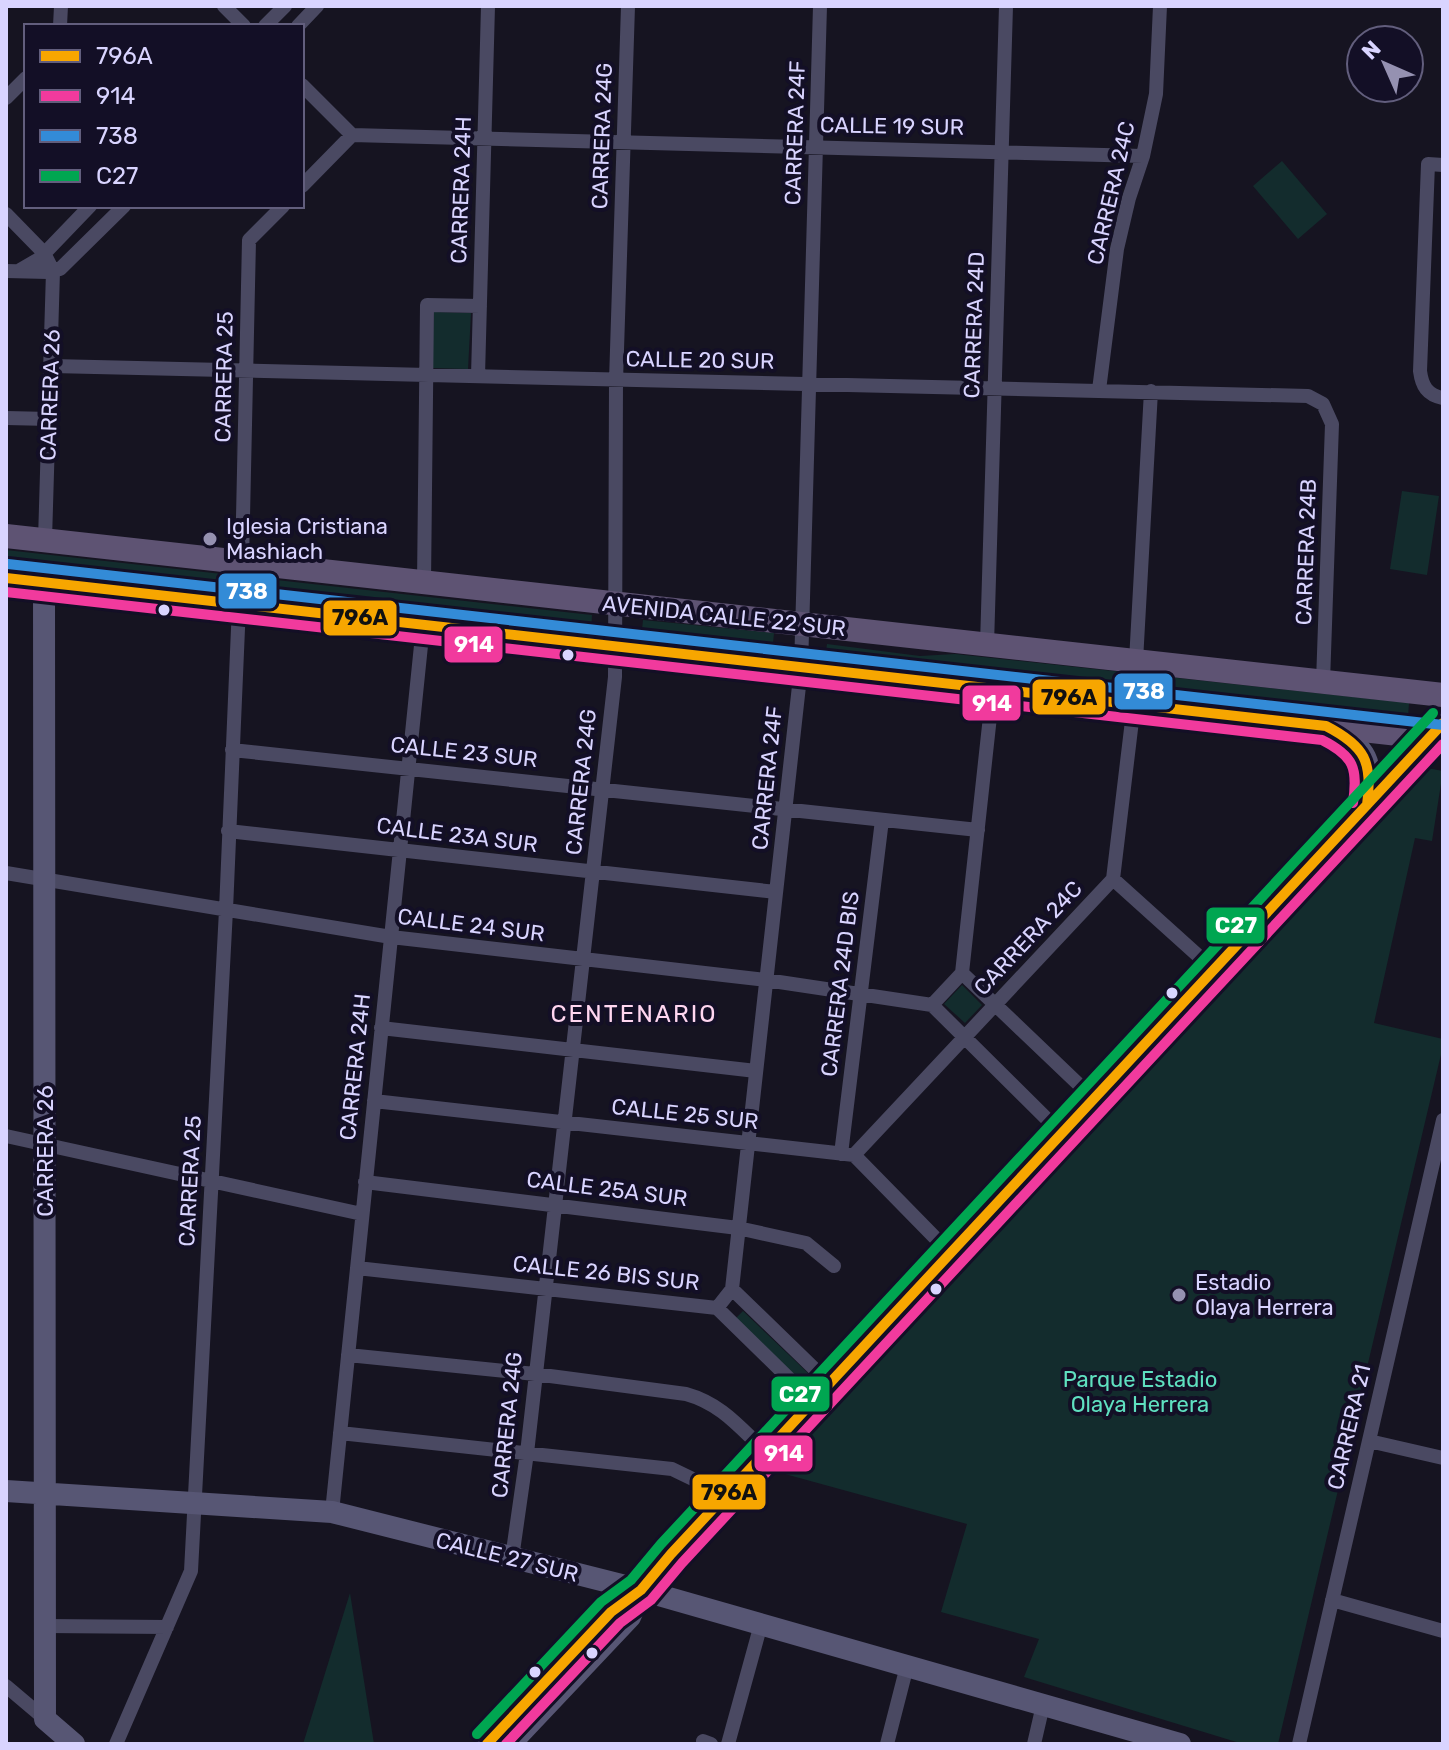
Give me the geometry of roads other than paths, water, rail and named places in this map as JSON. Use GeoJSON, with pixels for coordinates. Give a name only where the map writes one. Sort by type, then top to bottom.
{"type":"FeatureCollection","features":[{"type":"Feature","properties":{"kind":"main road","name":"AVENIDA CALLE 22 SUR"},"geometry":{"type":"LineString","coordinates":[[6,536],[1443,695]]}},
{"type":"Feature","properties":{"kind":"main road","name":"AVENIDA CALLE 22 SUR"},"geometry":{"type":"LineString","coordinates":[[6,578],[1326,726],[1439,733]]}},
{"type":"Feature","properties":{"kind":"main road","name":"CARRERA 26"},"geometry":{"type":"LineString","coordinates":[[44,583],[45,1719]]}},
{"type":"Feature","properties":{"kind":"main road"},"geometry":{"type":"LineString","coordinates":[[1326,726],[1345,735],[1364,753],[1371,778],[1367,805]]}},
{"type":"Feature","properties":{"kind":"main road"},"geometry":{"type":"LineString","coordinates":[[487,1744],[611,1612],[641,1590],[1367,805],[1439,733]]}},
{"type":"Feature","properties":{"kind":"main road","name":"CALLE 27 SUR"},"geometry":{"type":"LineString","coordinates":[[6,1491],[332,1512],[641,1590],[1180,1744]]}},
{"type":"Feature","properties":{"kind":"main road"},"geometry":{"type":"LineString","coordinates":[[510,1744],[630,1617],[641,1590]]}},
{"type":"Feature","properties":{"kind":"main road"},"geometry":{"type":"LineString","coordinates":[[45,1719],[74,1744]]}},
{"type":"Feature","properties":{"kind":"street"},"geometry":{"type":"LineString","coordinates":[[224,6],[242,24]]}},
{"type":"Feature","properties":{"kind":"street"},"geometry":{"type":"LineString","coordinates":[[267,24],[285,6]]}},
{"type":"Feature","properties":{"kind":"street"},"geometry":{"type":"LineString","coordinates":[[300,24],[317,6]]}},
{"type":"Feature","properties":{"kind":"street","name":"CARRERA 24H"},"geometry":{"type":"LineString","coordinates":[[478,376],[488,6]]}},
{"type":"Feature","properties":{"kind":"street","name":"CARRERA 24G"},"geometry":{"type":"LineString","coordinates":[[512,1558],[527,1453],[616,647],[616,381],[628,6]]}},
{"type":"Feature","properties":{"kind":"street","name":"CARRERA 24F"},"geometry":{"type":"LineString","coordinates":[[732,1289],[801,668],[820,6]]}},
{"type":"Feature","properties":{"kind":"street","name":"CARRERA 24D"},"geometry":{"type":"LineString","coordinates":[[987,645],[1006,6]]}},
{"type":"Feature","properties":{"kind":"street","name":"CARRERA 24C"},"geometry":{"type":"LineString","coordinates":[[1099,390],[1117,249],[1143,156],[1156,94],[1160,6]]}},
{"type":"Feature","properties":{"kind":"street"},"geometry":{"type":"LineString","coordinates":[[6,98],[24,80]]}},
{"type":"Feature","properties":{"kind":"street"},"geometry":{"type":"LineString","coordinates":[[304,87],[352,135],[304,184]]}},
{"type":"Feature","properties":{"kind":"street","name":"CALLE 19 SUR"},"geometry":{"type":"LineString","coordinates":[[352,135],[1143,156]]}},
{"type":"Feature","properties":{"kind":"street"},"geometry":{"type":"LineString","coordinates":[[1436,165],[1420,371],[1424,388],[1436,395]]}},
{"type":"Feature","properties":{"kind":"street"},"geometry":{"type":"LineString","coordinates":[[12,271],[44,253],[88,208]]}},
{"type":"Feature","properties":{"kind":"street"},"geometry":{"type":"LineString","coordinates":[[12,271],[53,271],[68,263],[122,208]]}},
{"type":"Feature","properties":{"kind":"street","name":"CARRERA 25"},"geometry":{"type":"LineString","coordinates":[[242,563],[249,240],[281,208]]}},
{"type":"Feature","properties":{"kind":"street","name":"CARRERA 26"},"geometry":{"type":"LineString","coordinates":[[6,214],[44,253],[53,271],[45,540]]}},
{"type":"Feature","properties":{"kind":"street"},"geometry":{"type":"LineString","coordinates":[[424,583],[427,305],[480,306]]}},
{"type":"Feature","properties":{"kind":"street","name":"CALLE 20 SUR"},"geometry":{"type":"LineString","coordinates":[[52,366],[1298,394],[1323,404],[1332,424]]}},
{"type":"Feature","properties":{"kind":"street"},"geometry":{"type":"LineString","coordinates":[[1136,661],[1151,391]]}},
{"type":"Feature","properties":{"kind":"street"},"geometry":{"type":"LineString","coordinates":[[6,418],[50,419]]}},
{"type":"Feature","properties":{"kind":"street","name":"CARRERA 24B"},"geometry":{"type":"LineString","coordinates":[[1323,682],[1332,424]]}},
{"type":"Feature","properties":{"kind":"street","name":"CARRERA 25"},"geometry":{"type":"LineString","coordinates":[[116,1744],[191,1571],[239,605]]}},
{"type":"Feature","properties":{"kind":"street","name":"CARRERA 24H"},"geometry":{"type":"LineString","coordinates":[[332,1512],[423,626]]}},
{"type":"Feature","properties":{"kind":"street"},"geometry":{"type":"LineString","coordinates":[[993,689],[962,973],[932,1005],[1062,1134]]}},
{"type":"Feature","properties":{"kind":"street","name":"CARRERA 24C"},"geometry":{"type":"LineString","coordinates":[[848,1154],[965,1037],[1113,879],[1134,704]]}},
{"type":"Feature","properties":{"kind":"street","name":"CALLE 23 SUR"},"geometry":{"type":"LineString","coordinates":[[232,750],[978,830]]}},
{"type":"Feature","properties":{"kind":"street","name":"CARRERA 24D BIS"},"geometry":{"type":"LineString","coordinates":[[848,1154],[862,992],[882,820]]}},
{"type":"Feature","properties":{"kind":"street","name":"CALLE 23A SUR"},"geometry":{"type":"LineString","coordinates":[[228,831],[776,892]]}},
{"type":"Feature","properties":{"kind":"street","name":"CALLE 24 SUR"},"geometry":{"type":"LineString","coordinates":[[6,873],[391,937],[862,992],[932,1005]]}},
{"type":"Feature","properties":{"kind":"street"},"geometry":{"type":"LineString","coordinates":[[1113,879],[1214,970]]}},
{"type":"Feature","properties":{"kind":"street"},"geometry":{"type":"LineString","coordinates":[[962,973],[1094,1099]]}},
{"type":"Feature","properties":{"kind":"street"},"geometry":{"type":"LineString","coordinates":[[381,1028],[756,1071]]}},
{"type":"Feature","properties":{"kind":"street","name":"CALLE 25 SUR"},"geometry":{"type":"LineString","coordinates":[[374,1101],[848,1154]]}},
{"type":"Feature","properties":{"kind":"street","name":"CARRERA 21"},"geometry":{"type":"LineString","coordinates":[[1299,1744],[1443,1120]]}},
{"type":"Feature","properties":{"kind":"street"},"geometry":{"type":"LineString","coordinates":[[6,1136],[362,1214]]}},
{"type":"Feature","properties":{"kind":"street"},"geometry":{"type":"LineString","coordinates":[[848,1154],[951,1254]]}},
{"type":"Feature","properties":{"kind":"street","name":"CALLE 25A SUR"},"geometry":{"type":"LineString","coordinates":[[365,1182],[738,1228],[806,1243],[834,1266]]}},
{"type":"Feature","properties":{"kind":"street","name":"CALLE 26 BIS SUR"},"geometry":{"type":"LineString","coordinates":[[357,1268],[717,1308],[813,1402]]}},
{"type":"Feature","properties":{"kind":"street"},"geometry":{"type":"LineString","coordinates":[[717,1308],[732,1289],[830,1384]]}},
{"type":"Feature","properties":{"kind":"street"},"geometry":{"type":"LineString","coordinates":[[348,1355],[535,1374],[686,1394],[706,1400],[720,1409],[766,1452]]}},
{"type":"Feature","properties":{"kind":"street"},"geometry":{"type":"LineString","coordinates":[[340,1433],[672,1469],[701,1483],[720,1502]]}},
{"type":"Feature","properties":{"kind":"street"},"geometry":{"type":"LineString","coordinates":[[1369,1441],[1443,1458]]}},
{"type":"Feature","properties":{"kind":"street"},"geometry":{"type":"LineString","coordinates":[[1332,1600],[1443,1631]]}},
{"type":"Feature","properties":{"kind":"street"},"geometry":{"type":"LineString","coordinates":[[728,1744],[761,1624]]}},
{"type":"Feature","properties":{"kind":"street"},"geometry":{"type":"LineString","coordinates":[[45,1626],[167,1627]]}},
{"type":"Feature","properties":{"kind":"street"},"geometry":{"type":"LineString","coordinates":[[887,1744],[907,1666]]}},
{"type":"Feature","properties":{"kind":"street"},"geometry":{"type":"LineString","coordinates":[[6,1686],[45,1719]]}},
{"type":"Feature","properties":{"kind":"street"},"geometry":{"type":"LineString","coordinates":[[1034,1744],[1043,1705]]}},
{"type":"Feature","properties":{"kind":"place","name":"Iglesia Cristiana Mashiach"},"geometry":{"type":"Point","coordinates":[210,539]}},
{"type":"Feature","properties":{"kind":"place","name":"Estadio Olaya Herrera"},"geometry":{"type":"Point","coordinates":[1179,1295]}},
{"type":"Feature","properties":{"kind":"district","name":"CENTENARIO"},"geometry":{"type":"Point","coordinates":[634,1014]}},
{"type":"Feature","properties":{"kind":"park label","name":"Parque Estadio Olaya Herrera"},"geometry":{"type":"Point","coordinates":[1140,1392]}}]}
